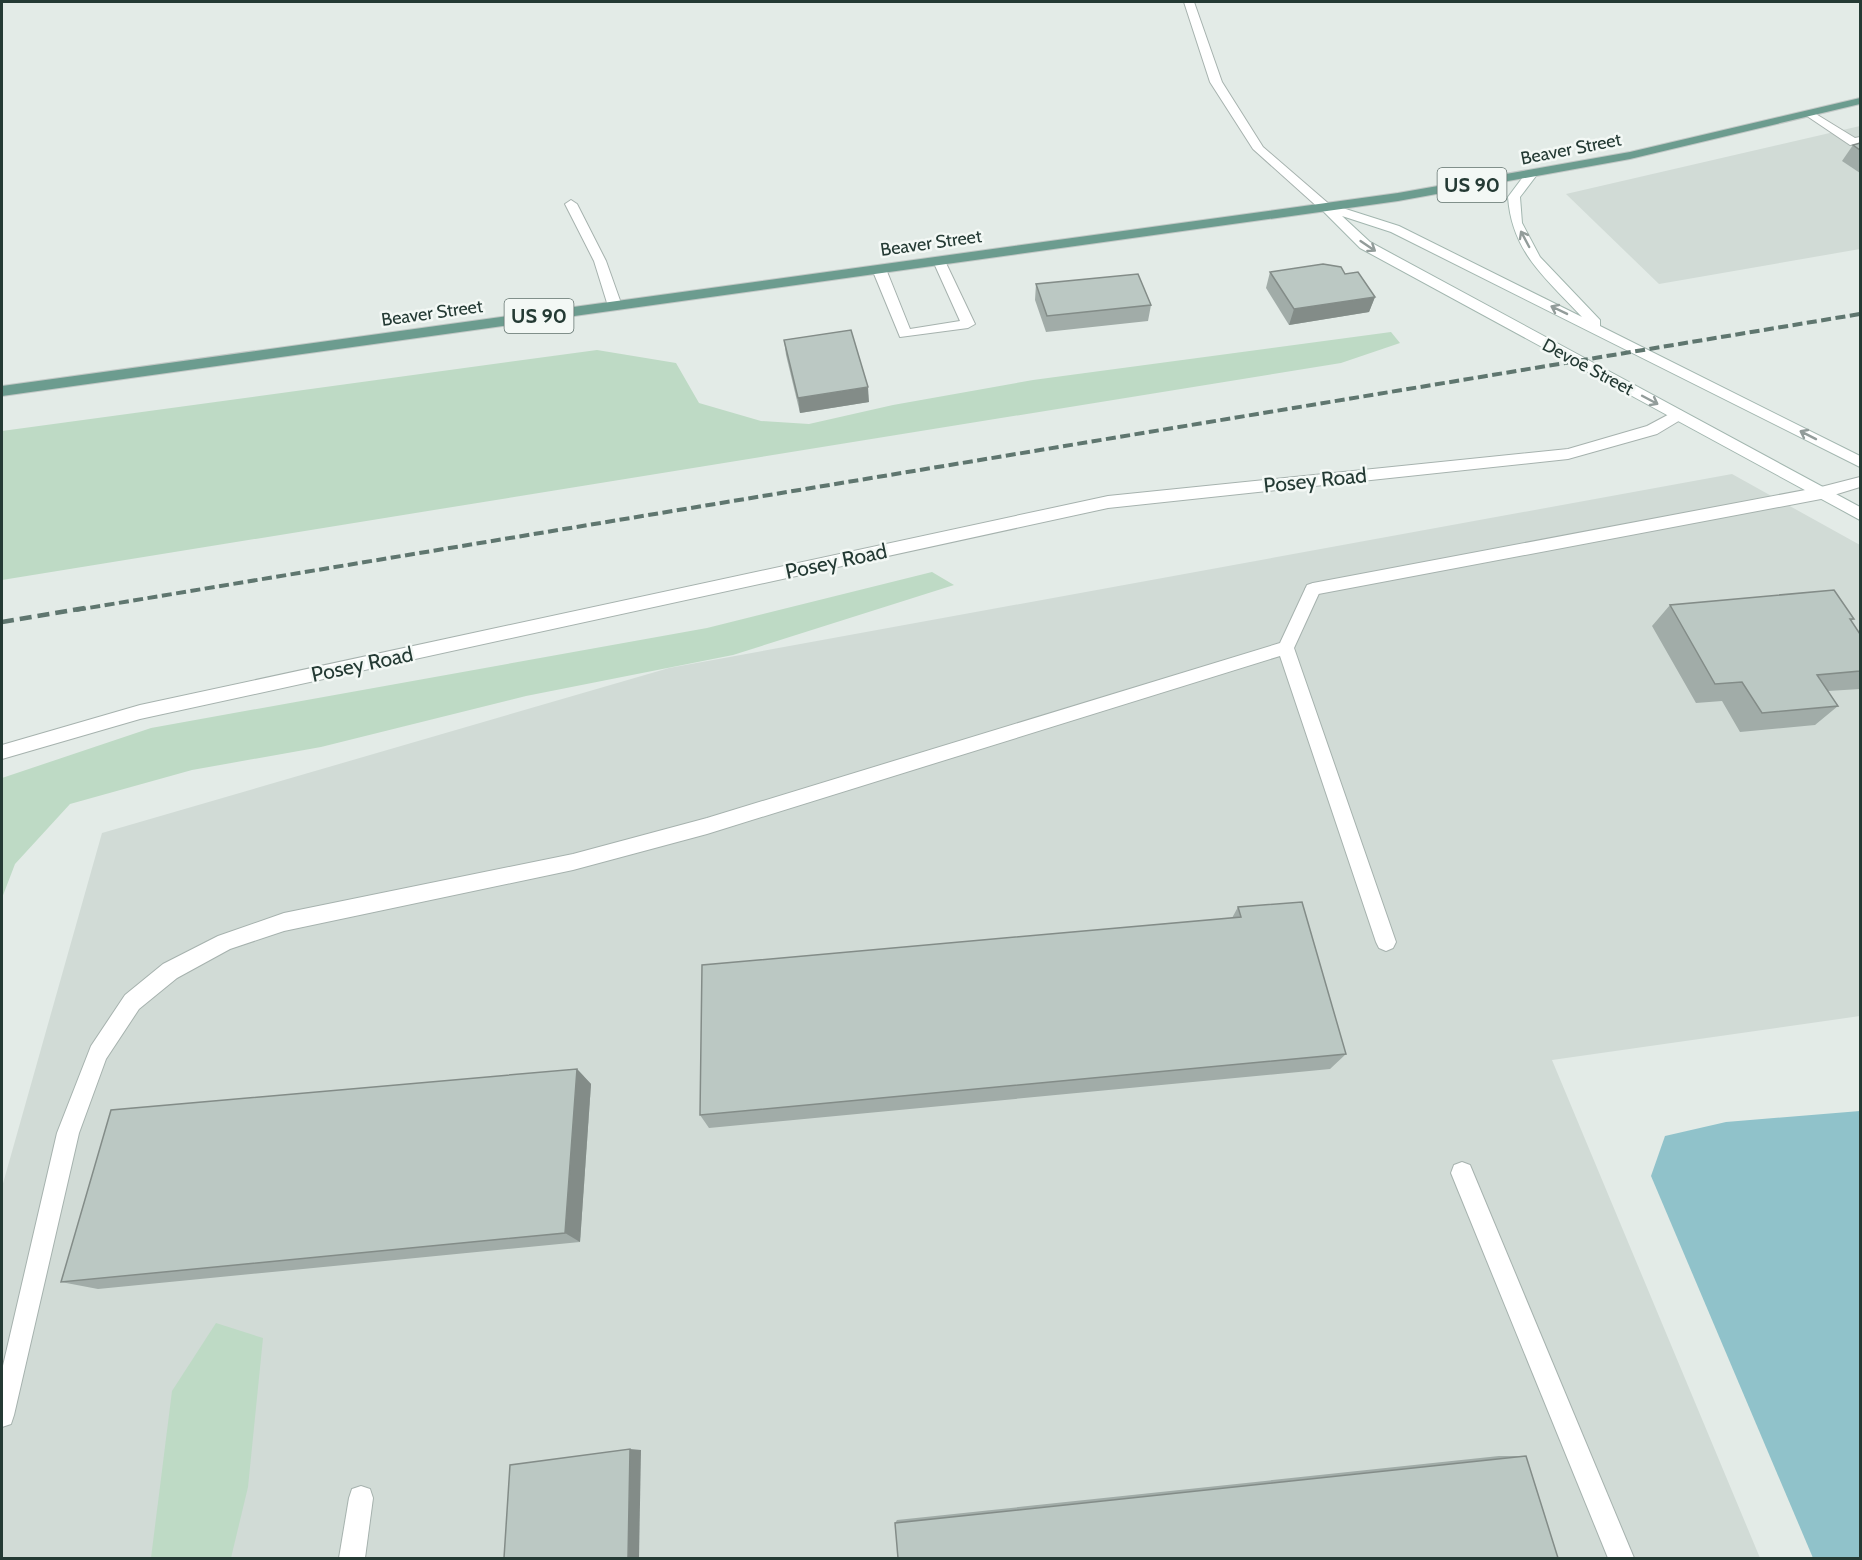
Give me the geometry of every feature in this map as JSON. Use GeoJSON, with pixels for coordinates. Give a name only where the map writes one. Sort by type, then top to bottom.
{"type":"FeatureCollection","features":[{"type":"Feature","properties":{"kind":"main road","name":"Devoe Street"},"geometry":{"type":"LineString","coordinates":[[1189,2],[1216,82],[1259,149],[1365,245],[1860,514]]}},
{"type":"Feature","properties":{"kind":"main road","name":"Beaver Street"},"geometry":{"type":"LineString","coordinates":[[2,391],[1325,207],[1530,176],[1726,135],[1860,101]]}},
{"type":"Feature","properties":{"kind":"main road"},"geometry":{"type":"LineString","coordinates":[[1811,114],[1854,142],[1860,140]]}},
{"type":"Feature","properties":{"kind":"main road"},"geometry":{"type":"LineString","coordinates":[[1530,176],[1514,197],[1516,223],[1535,259],[1602,331]]}},
{"type":"Feature","properties":{"kind":"main road"},"geometry":{"type":"LineString","coordinates":[[571,204],[600,261],[615,306]]}},
{"type":"Feature","properties":{"kind":"main road","name":"Devoe Street"},"geometry":{"type":"LineString","coordinates":[[1325,207],[1395,229],[1860,462]]}},
{"type":"Feature","properties":{"kind":"main road"},"geometry":{"type":"LineString","coordinates":[[879,269],[905,334],[969,324],[939,261]]}},
{"type":"Feature","properties":{"kind":"main road","name":"Posey Road"},"geometry":{"type":"LineString","coordinates":[[2,752],[140,712],[1108,502],[1568,454],[1652,430],[1677,415]]}},
{"type":"Feature","properties":{"kind":"main road"},"geometry":{"type":"LineString","coordinates":[[1386,942],[1286,648],[1313,588],[1821,493],[1860,482]]}},
{"type":"Feature","properties":{"kind":"main road"},"geometry":{"type":"LineString","coordinates":[[2,1415],[68,1133],[98,1053],[132,1002],[170,971],[225,942],[284,922],[573,862],[707,826],[1286,648]]}},
{"type":"Feature","properties":{"kind":"main road"},"geometry":{"type":"LineString","coordinates":[[1462,1173],[1622,1558]]}},
{"type":"Feature","properties":{"kind":"main road"},"geometry":{"type":"LineString","coordinates":[[352,1558],[361,1498]]}},
{"type":"Feature","properties":{"kind":"shaded area"},"geometry":{"type":"Polygon","coordinates":[[[1860,126],[1860,249],[1659,284],[1566,194],[1860,126]]]}},
{"type":"Feature","properties":{"kind":"shaded area"},"geometry":{"type":"Polygon","coordinates":[[[1732,474],[1860,545],[1860,1016],[1552,1060],[1760,1558],[2,1558],[2,1187],[102,833],[669,668],[1732,474]]]}},
{"type":"Feature","properties":{"kind":"green space"},"geometry":{"type":"Polygon","coordinates":[[[1391,332],[1400,343],[1341,363],[2,580],[2,431],[597,350],[676,363],[699,403],[761,421],[809,424],[893,405],[1033,380],[1391,332]]]}},
{"type":"Feature","properties":{"kind":"green space"},"geometry":{"type":"Polygon","coordinates":[[[932,572],[954,585],[733,655],[526,696],[321,747],[192,770],[70,804],[15,864],[2,898],[2,778],[151,728],[707,628],[932,572]]]}},
{"type":"Feature","properties":{"kind":"green space"},"geometry":{"type":"Polygon","coordinates":[[[216,1323],[263,1338],[248,1487],[231,1558],[151,1558],[172,1391],[216,1323]]]}},
{"type":"Feature","properties":{"kind":"water"},"geometry":{"type":"Polygon","coordinates":[[[1860,1111],[1860,1558],[1813,1558],[1651,1176],[1665,1136],[1726,1122],[1860,1111]]]}},
{"type":"Feature","properties":{"kind":"building"},"geometry":{"type":"Polygon","coordinates":[[[1860,143],[1860,150],[1853,145],[1860,143]]]}},
{"type":"Feature","properties":{"kind":"building"},"geometry":{"type":"Polygon","coordinates":[[[1323,264],[1341,267],[1345,274],[1358,272],[1375,297],[1294,309],[1270,272],[1323,264]]]}},
{"type":"Feature","properties":{"kind":"building"},"geometry":{"type":"Polygon","coordinates":[[[1138,274],[1151,305],[1047,316],[1036,284],[1138,274]]]}},
{"type":"Feature","properties":{"kind":"building"},"geometry":{"type":"Polygon","coordinates":[[[851,330],[868,387],[798,398],[784,340],[851,330]]]}},
{"type":"Feature","properties":{"kind":"building"},"geometry":{"type":"Polygon","coordinates":[[[1834,590],[1854,619],[1850,619],[1860,634],[1860,671],[1817,675],[1838,706],[1762,713],[1742,682],[1715,684],[1670,605],[1834,590]]]}},
{"type":"Feature","properties":{"kind":"building"},"geometry":{"type":"Polygon","coordinates":[[[1302,902],[1346,1054],[700,1115],[702,965],[1241,917],[1238,907],[1302,902]]]}},
{"type":"Feature","properties":{"kind":"building"},"geometry":{"type":"Polygon","coordinates":[[[577,1069],[565,1233],[61,1282],[111,1110],[577,1069]]]}},
{"type":"Feature","properties":{"kind":"building"},"geometry":{"type":"Polygon","coordinates":[[[630,1449],[628,1558],[504,1558],[510,1465],[630,1449]]]}},
{"type":"Feature","properties":{"kind":"building"},"geometry":{"type":"Polygon","coordinates":[[[1526,1456],[1558,1558],[898,1558],[895,1523],[1526,1456]]]}},
{"type":"Feature","properties":{"kind":"railway"},"geometry":{"type":"LineString","coordinates":[[76,610],[1860,314]]}},
{"type":"Feature","properties":{"kind":"railway"},"geometry":{"type":"LineString","coordinates":[[2,622],[85,608]]}}]}
